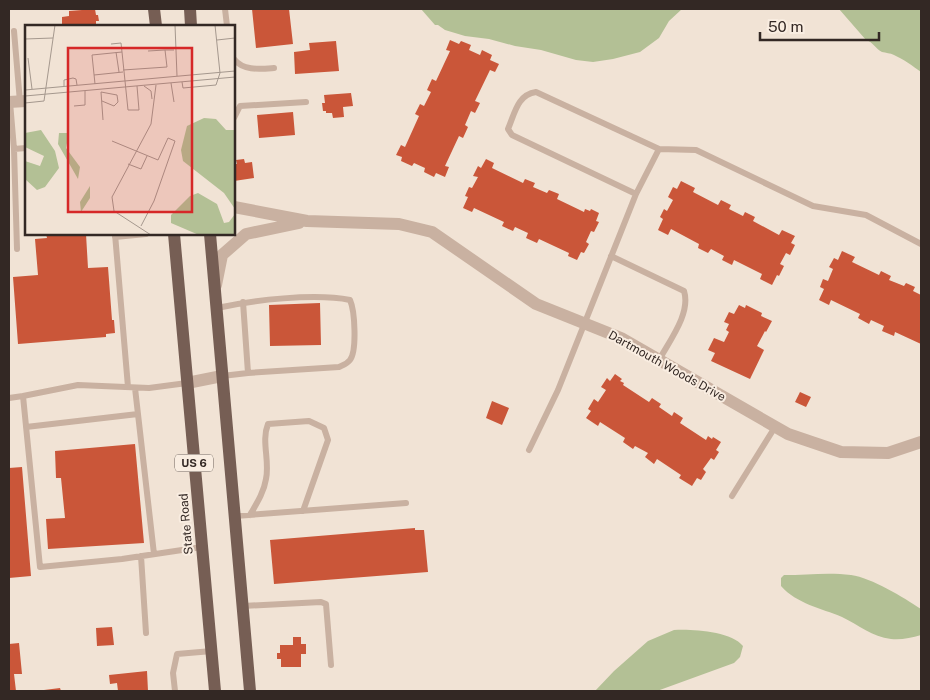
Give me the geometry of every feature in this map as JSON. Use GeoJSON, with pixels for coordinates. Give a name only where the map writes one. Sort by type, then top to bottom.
{"type":"FeatureCollection","features":[{"type":"Feature","properties":{"kind":"main road"},"geometry":{"type":"LineString","coordinates":[[154,9],[156,25]]}},
{"type":"Feature","properties":{"kind":"main road"},"geometry":{"type":"LineString","coordinates":[[190,9],[191,25]]}},
{"type":"Feature","properties":{"kind":"main road","name":"State Road"},"geometry":{"type":"LineString","coordinates":[[174,235],[215,691]]}},
{"type":"Feature","properties":{"kind":"main road","name":"US 6"},"geometry":{"type":"LineString","coordinates":[[210,235],[250,691]]}},
{"type":"Feature","properties":{"kind":"street","name":"Dartmouth Woods Drive"},"geometry":{"type":"LineString","coordinates":[[235,207],[307,221],[399,224],[432,232],[536,304],[621,338],[788,434],[841,452],[888,453],[921,442]]}},
{"type":"Feature","properties":{"kind":"street","name":"Dartmouth Woods Drive"},"geometry":{"type":"LineString","coordinates":[[215,288],[222,254],[246,234],[307,221]]}},
{"type":"Feature","properties":{"kind":"street"},"geometry":{"type":"LineString","coordinates":[[187,383],[222,376]]}},
{"type":"Feature","properties":{"kind":"lane"},"geometry":{"type":"LineString","coordinates":[[225,9],[227,25]]}},
{"type":"Feature","properties":{"kind":"lane"},"geometry":{"type":"LineString","coordinates":[[14,30],[16,102],[14,149],[17,249]]}},
{"type":"Feature","properties":{"kind":"lane"},"geometry":{"type":"LineString","coordinates":[[235,60],[238,65],[256,70],[274,68]]}},
{"type":"Feature","properties":{"kind":"lane"},"geometry":{"type":"LineString","coordinates":[[636,194],[512,135],[508,130],[518,103],[528,94],[536,92],[659,149],[696,150],[813,206],[866,215],[921,244]]}},
{"type":"Feature","properties":{"kind":"lane"},"geometry":{"type":"LineString","coordinates":[[235,116],[240,106],[306,102]]}},
{"type":"Feature","properties":{"kind":"lane"},"geometry":{"type":"LineString","coordinates":[[14,149],[25,148]]}},
{"type":"Feature","properties":{"kind":"lane"},"geometry":{"type":"LineString","coordinates":[[529,450],[558,390],[636,194],[659,149]]}},
{"type":"Feature","properties":{"kind":"lane"},"geometry":{"type":"LineString","coordinates":[[115,235],[132,388],[138,414],[154,554]]}},
{"type":"Feature","properties":{"kind":"lane"},"geometry":{"type":"LineString","coordinates":[[611,256],[684,291],[687,299],[686,311],[659,360]]}},
{"type":"Feature","properties":{"kind":"lane"},"geometry":{"type":"LineString","coordinates":[[217,308],[243,302],[338,298],[350,300],[354,309],[351,360],[345,364],[339,367],[222,376]]}},
{"type":"Feature","properties":{"kind":"lane"},"geometry":{"type":"LineString","coordinates":[[243,302],[248,373]]}},
{"type":"Feature","properties":{"kind":"lane"},"geometry":{"type":"LineString","coordinates":[[9,398],[78,385],[149,388],[187,383]]}},
{"type":"Feature","properties":{"kind":"lane"},"geometry":{"type":"LineString","coordinates":[[23,396],[40,567],[202,548]]}},
{"type":"Feature","properties":{"kind":"lane"},"geometry":{"type":"LineString","coordinates":[[26,427],[138,414]]}},
{"type":"Feature","properties":{"kind":"lane"},"geometry":{"type":"LineString","coordinates":[[250,515],[261,495],[267,478],[265,431],[268,424],[309,421],[324,428],[328,440],[303,511]]}},
{"type":"Feature","properties":{"kind":"lane"},"geometry":{"type":"LineString","coordinates":[[732,496],[776,427]]}},
{"type":"Feature","properties":{"kind":"lane"},"geometry":{"type":"LineString","coordinates":[[235,516],[406,502]]}},
{"type":"Feature","properties":{"kind":"lane"},"geometry":{"type":"LineString","coordinates":[[141,556],[146,633]]}},
{"type":"Feature","properties":{"kind":"lane"},"geometry":{"type":"LineString","coordinates":[[242,606],[321,602],[326,604],[331,665]]}},
{"type":"Feature","properties":{"kind":"lane"},"geometry":{"type":"LineString","coordinates":[[175,691],[173,673],[177,654],[212,651]]}},
{"type":"Feature","properties":{"kind":"green space"},"geometry":{"type":"Polygon","coordinates":[[[421,9],[682,9],[669,21],[659,38],[640,52],[593,62],[576,60],[541,50],[489,39],[465,36],[445,30],[435,25],[421,9]]]}},
{"type":"Feature","properties":{"kind":"green space"},"geometry":{"type":"Polygon","coordinates":[[[839,9],[921,9],[921,72],[897,57],[880,51],[871,42],[866,40],[839,9]]]}},
{"type":"Feature","properties":{"kind":"green space"},"geometry":{"type":"Polygon","coordinates":[[[843,574],[859,577],[878,584],[921,609],[921,635],[895,639],[884,638],[872,633],[842,617],[794,597],[781,586],[781,578],[784,575],[843,574]]]}},
{"type":"Feature","properties":{"kind":"green space"},"geometry":{"type":"Polygon","coordinates":[[[674,630],[711,632],[730,637],[743,646],[740,657],[734,663],[657,691],[595,691],[614,671],[648,641],[674,630]]]}},
{"type":"Feature","properties":{"kind":"building"},"geometry":{"type":"Polygon","coordinates":[[[95,9],[99,21],[96,21],[96,25],[62,25],[62,17],[69,16],[69,11],[95,9]]]}},
{"type":"Feature","properties":{"kind":"building"},"geometry":{"type":"Polygon","coordinates":[[[252,9],[289,9],[293,44],[256,48],[252,9]]]}},
{"type":"Feature","properties":{"kind":"building"},"geometry":{"type":"Polygon","coordinates":[[[450,40],[459,44],[461,41],[471,45],[469,50],[480,55],[482,50],[492,55],[490,60],[499,64],[495,72],[490,70],[475,101],[480,103],[475,113],[471,111],[465,125],[468,127],[463,138],[459,136],[445,166],[449,167],[445,177],[436,173],[434,177],[424,172],[425,168],[414,163],[412,166],[401,161],[402,157],[396,155],[401,145],[405,147],[419,116],[415,114],[420,104],[424,106],[431,92],[427,90],[432,79],[436,81],[450,51],[446,50],[450,40]]]}},
{"type":"Feature","properties":{"kind":"building"},"geometry":{"type":"Polygon","coordinates":[[[336,41],[339,71],[295,74],[294,52],[310,50],[309,43],[336,41]]]}},
{"type":"Feature","properties":{"kind":"building"},"geometry":{"type":"Polygon","coordinates":[[[351,93],[353,106],[343,107],[344,117],[333,118],[332,113],[323,111],[324,95],[351,93]]]}},
{"type":"Feature","properties":{"kind":"building"},"geometry":{"type":"Polygon","coordinates":[[[293,112],[295,135],[259,138],[257,115],[293,112]]]}},
{"type":"Feature","properties":{"kind":"building"},"geometry":{"type":"Polygon","coordinates":[[[244,159],[245,163],[252,162],[254,178],[235,181],[236,160],[244,159]]]}},
{"type":"Feature","properties":{"kind":"building"},"geometry":{"type":"Polygon","coordinates":[[[486,159],[494,163],[492,168],[523,183],[525,179],[535,183],[533,187],[547,193],[549,190],[559,194],[557,199],[584,212],[585,209],[590,211],[591,209],[599,213],[596,221],[599,222],[594,232],[591,231],[586,242],[589,244],[584,253],[581,252],[577,260],[568,256],[569,253],[539,239],[537,243],[526,238],[528,233],[515,227],[513,231],[502,226],[504,222],[474,208],[472,212],[463,208],[468,197],[465,196],[469,187],[472,188],[478,177],[473,176],[478,166],[481,168],[486,159]]]}},
{"type":"Feature","properties":{"kind":"building"},"geometry":{"type":"Polygon","coordinates":[[[681,181],[695,188],[693,192],[718,205],[721,200],[731,205],[729,209],[743,216],[745,212],[755,217],[753,221],[779,235],[782,230],[795,236],[791,243],[795,245],[790,255],[786,253],[780,264],[784,266],[772,285],[760,279],[762,274],[734,260],[732,265],[722,260],[724,256],[711,249],[708,253],[698,248],[699,244],[671,229],[668,235],[658,230],[663,219],[660,217],[664,209],[667,211],[673,200],[668,197],[673,187],[677,189],[681,181]]]}},
{"type":"Feature","properties":{"kind":"building"},"geometry":{"type":"Polygon","coordinates":[[[46,235],[86,235],[88,268],[108,267],[112,320],[114,320],[115,333],[106,334],[106,337],[18,344],[13,277],[38,275],[35,239],[47,238],[46,235]]]}},
{"type":"Feature","properties":{"kind":"building"},"geometry":{"type":"Polygon","coordinates":[[[842,251],[855,257],[852,262],[879,275],[881,271],[891,276],[889,280],[904,286],[906,283],[915,287],[913,291],[921,295],[921,344],[895,332],[894,336],[882,331],[884,326],[871,320],[869,324],[858,318],[860,314],[831,300],[829,305],[819,300],[824,289],[820,287],[823,279],[828,281],[833,269],[829,267],[834,258],[838,260],[842,251]]]}},
{"type":"Feature","properties":{"kind":"building"},"geometry":{"type":"Polygon","coordinates":[[[320,303],[321,345],[270,346],[269,305],[320,303]]]}},
{"type":"Feature","properties":{"kind":"building"},"geometry":{"type":"Polygon","coordinates":[[[739,305],[745,308],[746,305],[762,313],[761,316],[772,321],[757,346],[764,350],[750,379],[711,361],[715,353],[708,350],[714,338],[724,342],[729,332],[726,330],[729,324],[724,322],[729,312],[734,314],[739,305]]]}},
{"type":"Feature","properties":{"kind":"building"},"geometry":{"type":"Polygon","coordinates":[[[615,374],[622,379],[620,381],[624,383],[623,385],[649,402],[652,398],[661,404],[659,407],[672,416],[674,412],[683,418],[680,423],[706,440],[708,436],[721,442],[716,450],[719,452],[714,460],[711,458],[703,469],[706,472],[701,480],[697,478],[692,486],[679,478],[681,475],[657,459],[654,464],[645,457],[648,453],[635,446],[633,449],[623,442],[625,438],[600,422],[598,426],[586,418],[591,411],[588,409],[594,399],[598,402],[606,390],[601,387],[607,378],[610,381],[615,374]]]}},
{"type":"Feature","properties":{"kind":"building"},"geometry":{"type":"Polygon","coordinates":[[[800,392],[811,397],[806,407],[795,402],[800,392]]]}},
{"type":"Feature","properties":{"kind":"building"},"geometry":{"type":"Polygon","coordinates":[[[492,401],[509,408],[502,425],[486,418],[492,401]]]}},
{"type":"Feature","properties":{"kind":"building"},"geometry":{"type":"Polygon","coordinates":[[[135,444],[144,543],[48,549],[46,519],[65,518],[61,478],[56,478],[55,451],[135,444]]]}},
{"type":"Feature","properties":{"kind":"building"},"geometry":{"type":"Polygon","coordinates":[[[22,467],[31,576],[9,578],[9,468],[22,467]]]}},
{"type":"Feature","properties":{"kind":"building"},"geometry":{"type":"Polygon","coordinates":[[[415,528],[415,530],[424,530],[428,572],[274,584],[270,540],[415,528]]]}},
{"type":"Feature","properties":{"kind":"building"},"geometry":{"type":"Polygon","coordinates":[[[112,627],[114,645],[97,646],[96,628],[112,627]]]}},
{"type":"Feature","properties":{"kind":"building"},"geometry":{"type":"Polygon","coordinates":[[[293,637],[301,637],[301,644],[306,644],[306,654],[301,654],[301,667],[281,667],[281,659],[277,659],[277,653],[280,653],[280,645],[293,645],[293,637]]]}},
{"type":"Feature","properties":{"kind":"building"},"geometry":{"type":"Polygon","coordinates":[[[19,643],[22,674],[14,674],[16,691],[9,691],[9,644],[19,643]]]}},
{"type":"Feature","properties":{"kind":"building"},"geometry":{"type":"Polygon","coordinates":[[[147,671],[148,691],[118,691],[117,683],[110,684],[109,675],[147,671]]]}},
{"type":"Feature","properties":{"kind":"building"},"geometry":{"type":"Polygon","coordinates":[[[60,688],[61,691],[44,691],[44,690],[60,688]]]}}]}
